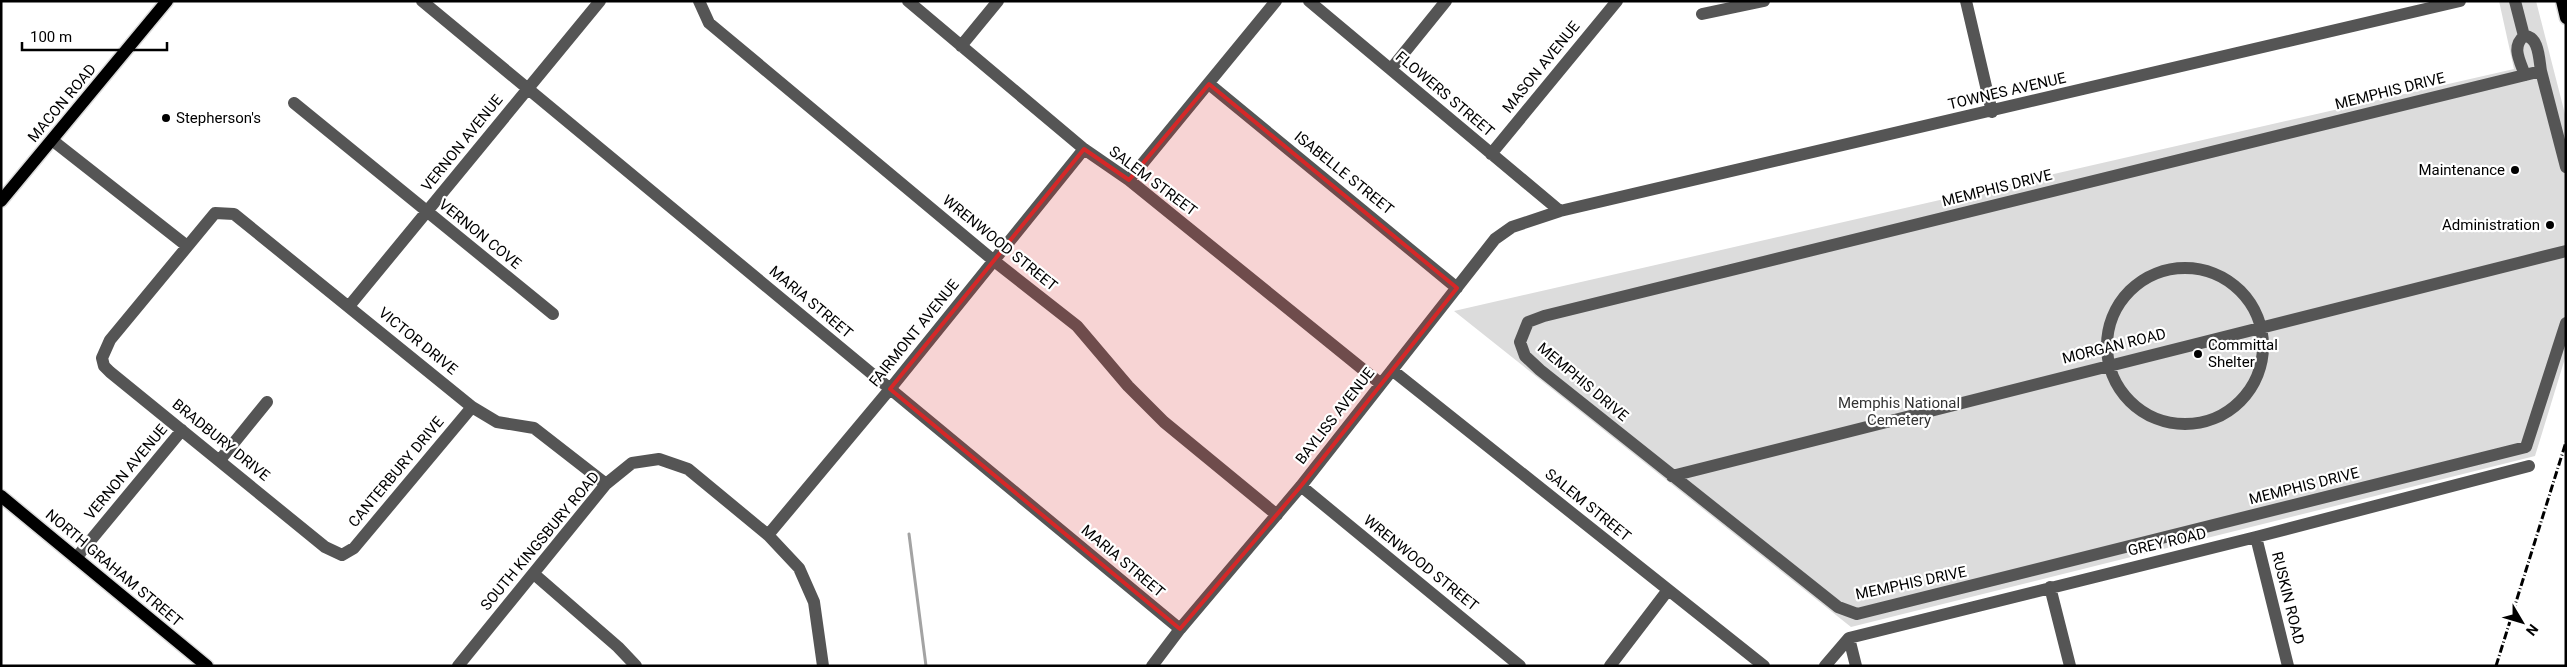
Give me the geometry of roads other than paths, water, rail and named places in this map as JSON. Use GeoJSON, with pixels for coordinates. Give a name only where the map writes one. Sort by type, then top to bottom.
{"type":"FeatureCollection","features":[{"type":"Feature","properties":{"kind":"main road","name":"MACON ROAD"},"geometry":{"type":"LineString","coordinates":[[1,201],[167,1]]}},
{"type":"Feature","properties":{"kind":"main road"},"geometry":{"type":"LineString","coordinates":[[2561,2],[2566,18]]}},
{"type":"Feature","properties":{"kind":"main road","name":"NORTH GRAHAM STREET"},"geometry":{"type":"LineString","coordinates":[[1,496],[207,666]]}},
{"type":"Feature","properties":{"kind":"street","name":"MARIA STREET"},"geometry":{"type":"LineString","coordinates":[[422,1],[1180,629]]}},
{"type":"Feature","properties":{"kind":"street","name":"VERNON AVENUE"},"geometry":{"type":"LineString","coordinates":[[350,306],[600,1]]}},
{"type":"Feature","properties":{"kind":"street","name":"WRENWOOD STREET"},"geometry":{"type":"LineString","coordinates":[[699,1],[709,23],[993,260],[1077,326],[1128,386],[1164,422],[1277,515]]}},
{"type":"Feature","properties":{"kind":"street","name":"SALEM STREET"},"geometry":{"type":"LineString","coordinates":[[908,1],[1084,149],[1129,180],[1381,384]]}},
{"type":"Feature","properties":{"kind":"street"},"geometry":{"type":"LineString","coordinates":[[961,46],[998,1]]}},
{"type":"Feature","properties":{"kind":"street"},"geometry":{"type":"LineString","coordinates":[[1129,180],[1276,1]]}},
{"type":"Feature","properties":{"kind":"street","name":"FLOWERS STREET"},"geometry":{"type":"LineString","coordinates":[[1309,1],[1560,211]]}},
{"type":"Feature","properties":{"kind":"street"},"geometry":{"type":"LineString","coordinates":[[1391,69],[1446,1]]}},
{"type":"Feature","properties":{"kind":"street","name":"MASON AVENUE"},"geometry":{"type":"LineString","coordinates":[[1491,154],[1617,1]]}},
{"type":"Feature","properties":{"kind":"street"},"geometry":{"type":"LineString","coordinates":[[1702,14],[1764,1]]}},
{"type":"Feature","properties":{"kind":"street"},"geometry":{"type":"LineString","coordinates":[[1966,1],[1992,112]]}},
{"type":"Feature","properties":{"kind":"street","name":"TOWNES AVENUE"},"geometry":{"type":"LineString","coordinates":[[1560,211],[1992,112],[2460,1]]}},
{"type":"Feature","properties":{"kind":"street"},"geometry":{"type":"LineString","coordinates":[[2515,1],[2524,36]]}},
{"type":"Feature","properties":{"kind":"street"},"geometry":{"type":"LineString","coordinates":[[2524,36],[2529,36],[2535,40],[2541,71],[2566,167]]}},
{"type":"Feature","properties":{"kind":"street"},"geometry":{"type":"LineString","coordinates":[[2524,36],[2516,48],[2525,75]]}},
{"type":"Feature","properties":{"kind":"street","name":"MEMPHIS DRIVE"},"geometry":{"type":"LineString","coordinates":[[2541,71],[1544,316],[1528,322],[1520,342],[1525,356],[1672,476],[1838,607],[1857,614],[2526,447],[2566,323]]}},
{"type":"Feature","properties":{"kind":"street","name":"ISABELLE STREET"},"geometry":{"type":"LineString","coordinates":[[1209,84],[1457,288]]}},
{"type":"Feature","properties":{"kind":"street","name":"VERNON COVE"},"geometry":{"type":"LineString","coordinates":[[294,103],[553,314]]}},
{"type":"Feature","properties":{"kind":"street"},"geometry":{"type":"LineString","coordinates":[[52,140],[187,246]]}},
{"type":"Feature","properties":{"kind":"street","name":"FAIRMONT AVENUE"},"geometry":{"type":"LineString","coordinates":[[768,536],[890,389],[1084,149]]}},
{"type":"Feature","properties":{"kind":"street","name":"BAYLISS AVENUE"},"geometry":{"type":"LineString","coordinates":[[1152,666],[1180,629],[1301,486],[1494,240],[1512,227],[1560,211]]}},
{"type":"Feature","properties":{"kind":"street","name":"VICTOR DRIVE"},"geometry":{"type":"LineString","coordinates":[[187,246],[215,213],[234,214],[472,406],[498,422],[534,428],[606,484]]}},
{"type":"Feature","properties":{"kind":"street","name":"BRADBURY DRIVE"},"geometry":{"type":"LineString","coordinates":[[187,246],[110,340],[102,358],[104,366],[325,547],[342,555]]}},
{"type":"Feature","properties":{"kind":"street","name":"MORGAN ROAD"},"geometry":{"type":"LineString","coordinates":[[1672,476],[2566,250]]}},
{"type":"Feature","properties":{"kind":"street"},"geometry":{"type":"LineString","coordinates":[[2180,268],[2207,270],[2231,282],[2250,301],[2261,326],[2264,350],[2258,374],[2246,396],[2227,412],[2204,422],[2180,424],[2156,419],[2135,406],[2118,387],[2109,364],[2108,337],[2115,311],[2131,290],[2154,274],[2180,268]]}},
{"type":"Feature","properties":{"kind":"street","name":"SALEM STREET"},"geometry":{"type":"LineString","coordinates":[[1392,370],[1764,666]]}},
{"type":"Feature","properties":{"kind":"street"},"geometry":{"type":"LineString","coordinates":[[220,460],[267,402]]}},
{"type":"Feature","properties":{"kind":"street","name":"CANTERBURY DRIVE"},"geometry":{"type":"LineString","coordinates":[[342,555],[354,548],[472,406]]}},
{"type":"Feature","properties":{"kind":"street","name":"VERNON AVENUE"},"geometry":{"type":"LineString","coordinates":[[76,558],[182,430]]}},
{"type":"Feature","properties":{"kind":"street","name":"SOUTH KINGSBURY ROAD"},"geometry":{"type":"LineString","coordinates":[[458,666],[606,484],[632,462],[660,459],[688,469],[768,536]]}},
{"type":"Feature","properties":{"kind":"street","name":"GREY ROAD"},"geometry":{"type":"LineString","coordinates":[[1848,638],[2256,537],[2529,466]]}},
{"type":"Feature","properties":{"kind":"street","name":"WRENWOOD STREET"},"geometry":{"type":"LineString","coordinates":[[1301,486],[1520,666]]}},
{"type":"Feature","properties":{"kind":"street"},"geometry":{"type":"LineString","coordinates":[[768,536],[799,568],[814,602],[823,666]]}},
{"type":"Feature","properties":{"kind":"street","name":"RUSKIN ROAD"},"geometry":{"type":"LineString","coordinates":[[2256,537],[2288,666]]}},
{"type":"Feature","properties":{"kind":"street"},"geometry":{"type":"LineString","coordinates":[[534,574],[618,647],[636,666]]}},
{"type":"Feature","properties":{"kind":"street"},"geometry":{"type":"LineString","coordinates":[[2050,587],[2070,666]]}},
{"type":"Feature","properties":{"kind":"street"},"geometry":{"type":"LineString","coordinates":[[1610,666],[1668,590]]}},
{"type":"Feature","properties":{"kind":"street"},"geometry":{"type":"LineString","coordinates":[[1825,666],[1848,638]]}},
{"type":"Feature","properties":{"kind":"street"},"geometry":{"type":"LineString","coordinates":[[1848,638],[1856,666]]}},
{"type":"Feature","properties":{"kind":"waterway"},"geometry":{"type":"LineString","coordinates":[[909,534],[926,666]]}},
{"type":"Feature","properties":{"kind":"railway"},"geometry":{"type":"LineString","coordinates":[[2496,666],[2566,442]]}},
{"type":"Feature","properties":{"kind":"place","name":"Stepherson's"},"geometry":{"type":"Point","coordinates":[166,118]}},
{"type":"Feature","properties":{"kind":"place","name":"Maintenance"},"geometry":{"type":"Point","coordinates":[2515,170]}},
{"type":"Feature","properties":{"kind":"place","name":"Administration"},"geometry":{"type":"Point","coordinates":[2550,225]}},
{"type":"Feature","properties":{"kind":"place","name":"Committal Shelter"},"geometry":{"type":"Point","coordinates":[2198,354]}},
{"type":"Feature","properties":{"kind":"park label","name":"Memphis National Cemetery"},"geometry":{"type":"Point","coordinates":[1899,412]}}]}
